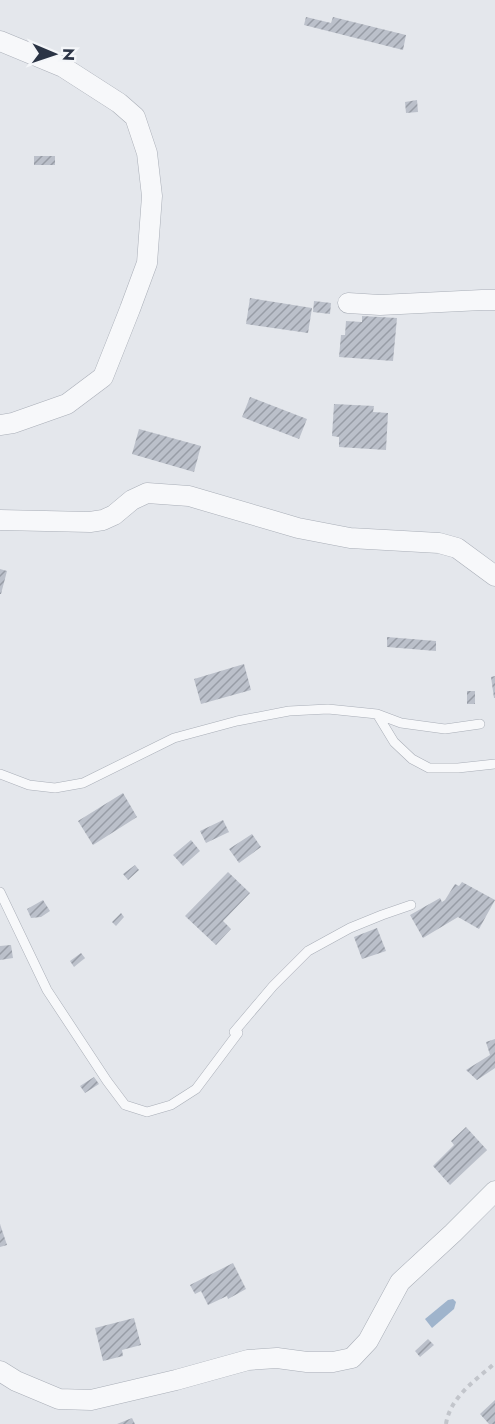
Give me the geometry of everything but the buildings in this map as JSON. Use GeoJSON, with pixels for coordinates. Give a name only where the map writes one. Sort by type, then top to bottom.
{"type":"FeatureCollection","features":[{"type":"Feature","properties":{"kind":"street"},"geometry":{"type":"LineString","coordinates":[[0,41],[63,67],[119,103],[135,117],[147,153],[152,196],[147,262],[103,376],[67,404],[13,423],[0,425]]}},
{"type":"Feature","properties":{"kind":"street"},"geometry":{"type":"LineString","coordinates":[[348,303],[380,305],[495,300]]}},
{"type":"Feature","properties":{"kind":"street"},"geometry":{"type":"LineString","coordinates":[[0,520],[90,522],[103,520],[114,515],[132,500],[147,493],[166,493],[189,496],[298,528],[350,538],[439,543],[457,548],[495,576]]}},
{"type":"Feature","properties":{"kind":"street"},"geometry":{"type":"LineString","coordinates":[[0,1371],[16,1381],[59,1399],[91,1400],[176,1380],[248,1359],[277,1358],[307,1362],[333,1362],[352,1358],[368,1341],[400,1282],[495,1191]]}},
{"type":"Feature","properties":{"kind":"lane"},"geometry":{"type":"LineString","coordinates":[[0,774],[29,785],[55,788],[83,783],[174,738],[237,721],[289,711],[328,709],[377,714],[401,723],[445,729],[480,724]]}},
{"type":"Feature","properties":{"kind":"lane"},"geometry":{"type":"LineString","coordinates":[[377,714],[394,742],[412,759],[429,768],[495,764]]}},
{"type":"Feature","properties":{"kind":"lane"},"geometry":{"type":"LineString","coordinates":[[0,892],[47,990],[78,1038],[125,1105],[147,1112],[171,1105],[196,1089],[238,1033],[234,1032],[273,986],[308,951],[350,928],[411,905]]}},
{"type":"Feature","properties":{"kind":"path"},"geometry":{"type":"LineString","coordinates":[[446,1424],[448,1415],[459,1396],[495,1363]]}},
{"type":"Feature","properties":{"kind":"water"},"geometry":{"type":"Polygon","coordinates":[[[453,1299],[456,1302],[454,1309],[432,1328],[425,1319],[448,1300],[453,1299]]]}}]}
